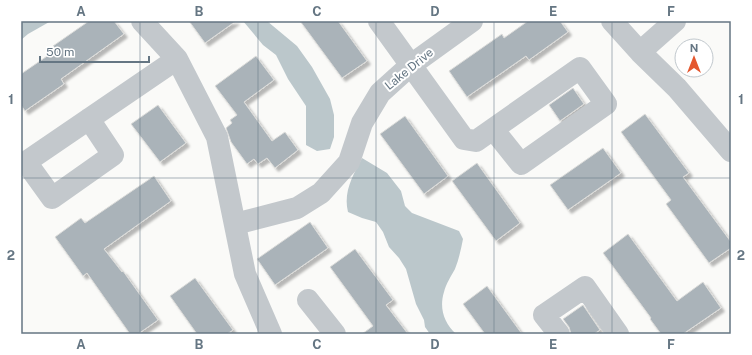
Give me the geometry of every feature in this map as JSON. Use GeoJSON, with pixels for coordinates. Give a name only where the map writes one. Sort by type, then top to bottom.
{"type":"FeatureCollection","features":[{"type":"Feature","properties":{"kind":"street"},"geometry":{"type":"LineString","coordinates":[[142,21],[177,59],[217,138],[245,274],[271,334]]}},
{"type":"Feature","properties":{"kind":"street"},"geometry":{"type":"LineString","coordinates":[[379,21],[464,139],[476,141],[493,129],[580,68],[606,104],[521,164],[493,129]]}},
{"type":"Feature","properties":{"kind":"street","name":"Lake Drive"},"geometry":{"type":"LineString","coordinates":[[235,224],[298,208],[321,193],[349,162],[362,123],[380,93],[411,65],[472,21]]}},
{"type":"Feature","properties":{"kind":"street"},"geometry":{"type":"LineString","coordinates":[[612,21],[640,52],[677,88],[731,151]]}},
{"type":"Feature","properties":{"kind":"street"},"geometry":{"type":"LineString","coordinates":[[640,52],[675,21]]}},
{"type":"Feature","properties":{"kind":"street"},"geometry":{"type":"LineString","coordinates":[[89,119],[177,59]]}},
{"type":"Feature","properties":{"kind":"street"},"geometry":{"type":"LineString","coordinates":[[559,334],[544,315],[585,287],[618,334]]}},
{"type":"Feature","properties":{"kind":"street"},"geometry":{"type":"LineString","coordinates":[[308,300],[335,334]]}},
{"type":"Feature","properties":{"kind":"shaded area"},"geometry":{"type":"Polygon","coordinates":[[[21,21],[51,21],[28,34],[21,40],[21,21]]]}},
{"type":"Feature","properties":{"kind":"shaded area"},"geometry":{"type":"Polygon","coordinates":[[[243,21],[267,21],[297,46],[312,67],[330,99],[334,115],[334,137],[330,149],[317,151],[306,145],[306,106],[288,79],[276,55],[263,45],[243,21]]]}},
{"type":"Feature","properties":{"kind":"shaded area"},"geometry":{"type":"Polygon","coordinates":[[[362,158],[387,173],[401,191],[405,206],[412,213],[459,231],[463,239],[461,250],[458,262],[445,289],[442,304],[442,309],[448,325],[456,334],[430,334],[425,327],[424,320],[416,304],[406,269],[389,247],[383,232],[376,222],[348,212],[348,191],[352,177],[362,158]]]}},
{"type":"Feature","properties":{"kind":"building"},"geometry":{"type":"Polygon","coordinates":[[[89,21],[114,21],[124,34],[61,79],[64,84],[25,111],[21,105],[21,74],[56,50],[53,46],[89,21]]]}},
{"type":"Feature","properties":{"kind":"building"},"geometry":{"type":"Polygon","coordinates":[[[189,21],[236,21],[205,43],[189,21]]]}},
{"type":"Feature","properties":{"kind":"building"},"geometry":{"type":"Polygon","coordinates":[[[300,21],[338,21],[367,61],[342,78],[300,21]]]}},
{"type":"Feature","properties":{"kind":"building"},"geometry":{"type":"Polygon","coordinates":[[[528,21],[560,21],[568,32],[529,60],[526,56],[467,97],[449,71],[502,34],[504,38],[528,21]]]}},
{"type":"Feature","properties":{"kind":"building"},"geometry":{"type":"Polygon","coordinates":[[[256,56],[274,80],[244,102],[272,141],[285,132],[298,150],[275,168],[267,158],[258,164],[254,159],[247,164],[231,142],[226,128],[232,123],[230,120],[237,115],[215,86],[256,56]]]}},
{"type":"Feature","properties":{"kind":"building"},"geometry":{"type":"Polygon","coordinates":[[[573,88],[584,104],[560,121],[549,105],[573,88]]]}},
{"type":"Feature","properties":{"kind":"building"},"geometry":{"type":"Polygon","coordinates":[[[158,105],[186,143],[160,162],[131,124],[158,105]]]}},
{"type":"Feature","properties":{"kind":"building"},"geometry":{"type":"Polygon","coordinates":[[[645,114],[689,173],[683,177],[731,242],[731,248],[709,263],[666,204],[671,200],[621,132],[645,114]]]}},
{"type":"Feature","properties":{"kind":"building"},"geometry":{"type":"Polygon","coordinates":[[[405,116],[448,176],[424,194],[380,134],[405,116]]]}},
{"type":"Feature","properties":{"kind":"building"},"geometry":{"type":"Polygon","coordinates":[[[603,148],[621,173],[568,210],[550,185],[603,148]]]}},
{"type":"Feature","properties":{"kind":"building"},"geometry":{"type":"Polygon","coordinates":[[[477,163],[520,223],[496,241],[452,181],[477,163]]]}},
{"type":"Feature","properties":{"kind":"building"},"geometry":{"type":"Polygon","coordinates":[[[154,176],[171,201],[104,249],[122,272],[123,271],[158,320],[138,334],[130,334],[87,273],[83,276],[55,237],[81,218],[85,223],[154,176]]]}},
{"type":"Feature","properties":{"kind":"building"},"geometry":{"type":"Polygon","coordinates":[[[310,222],[328,248],[275,285],[257,259],[310,222]]]}},
{"type":"Feature","properties":{"kind":"building"},"geometry":{"type":"Polygon","coordinates":[[[628,234],[677,301],[703,282],[721,308],[683,334],[661,334],[603,253],[628,234]]]}},
{"type":"Feature","properties":{"kind":"building"},"geometry":{"type":"Polygon","coordinates":[[[355,249],[393,300],[386,305],[408,334],[362,334],[373,326],[330,267],[355,249]]]}},
{"type":"Feature","properties":{"kind":"building"},"geometry":{"type":"Polygon","coordinates":[[[195,278],[233,330],[227,334],[197,334],[170,296],[195,278]]]}},
{"type":"Feature","properties":{"kind":"building"},"geometry":{"type":"Polygon","coordinates":[[[487,286],[522,334],[485,334],[463,304],[487,286]]]}},
{"type":"Feature","properties":{"kind":"building"},"geometry":{"type":"Polygon","coordinates":[[[583,305],[600,330],[594,334],[571,334],[569,327],[563,319],[583,305]]]}}]}
